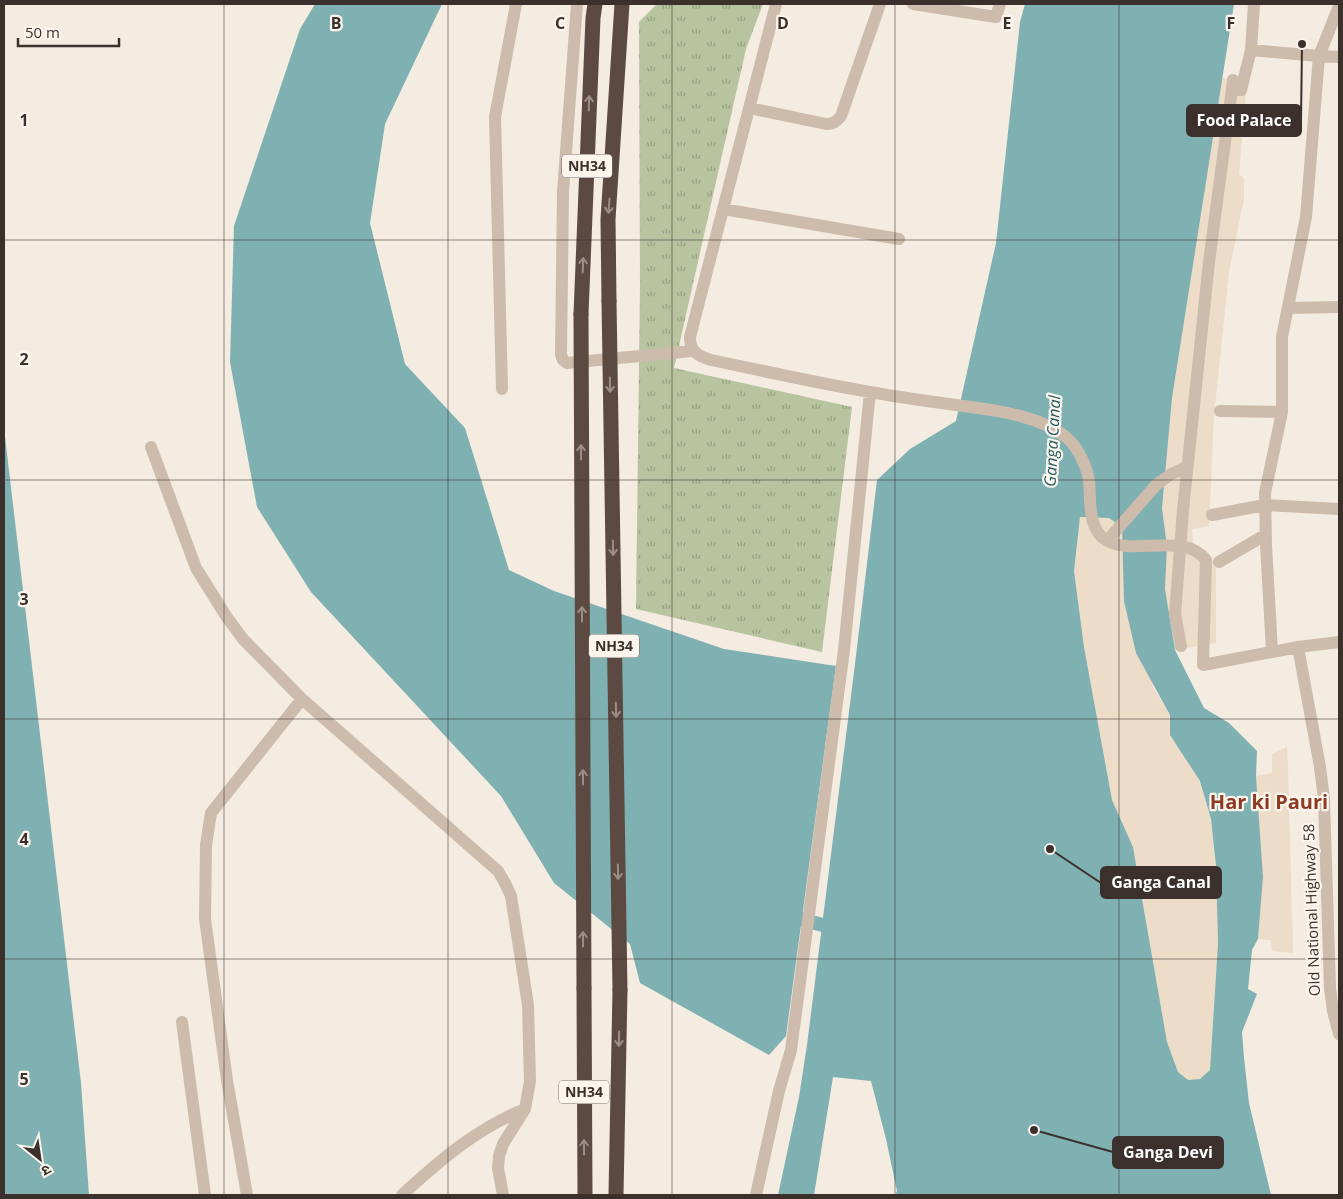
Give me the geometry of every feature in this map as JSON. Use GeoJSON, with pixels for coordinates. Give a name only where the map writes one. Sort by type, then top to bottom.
{"type":"FeatureCollection","features":[{"type":"Feature","properties":{"kind":"highway","name":"NH34"},"geometry":{"type":"LineString","coordinates":[[585,1195],[581,314],[594,11]]}},
{"type":"Feature","properties":{"kind":"highway","name":"NH34"},"geometry":{"type":"LineString","coordinates":[[616,1195],[620,990],[608,218],[621,11]]}},
{"type":"Feature","properties":{"kind":"street"},"geometry":{"type":"LineString","coordinates":[[502,389],[495,117],[516,4]]}},
{"type":"Feature","properties":{"kind":"street"},"geometry":{"type":"LineString","coordinates":[[577,4],[563,192],[563,360],[567,363],[692,351]]}},
{"type":"Feature","properties":{"kind":"street"},"geometry":{"type":"LineString","coordinates":[[776,4],[690,337],[692,351],[699,356],[711,360],[870,392],[980,407],[1044,424],[1068,438],[1081,458],[1088,479],[1092,517],[1098,534],[1107,541],[1122,546],[1173,546],[1201,553],[1206,560],[1203,665],[1272,651],[1339,642]]}},
{"type":"Feature","properties":{"kind":"street"},"geometry":{"type":"LineString","coordinates":[[749,108],[826,124],[836,121],[841,116],[880,4]]}},
{"type":"Feature","properties":{"kind":"street"},"geometry":{"type":"LineString","coordinates":[[913,4],[996,18],[1000,4]]}},
{"type":"Feature","properties":{"kind":"street"},"geometry":{"type":"LineString","coordinates":[[1181,646],[1175,614],[1173,546],[1187,467],[1209,262],[1233,84],[1242,90],[1251,50],[1254,4]]}},
{"type":"Feature","properties":{"kind":"street"},"geometry":{"type":"LineString","coordinates":[[1272,651],[1265,535],[1265,493],[1282,412],[1282,337],[1306,217],[1319,56],[1339,6]]}},
{"type":"Feature","properties":{"kind":"street"},"geometry":{"type":"LineString","coordinates":[[1251,50],[1339,57]]}},
{"type":"Feature","properties":{"kind":"street"},"geometry":{"type":"LineString","coordinates":[[723,209],[899,239]]}},
{"type":"Feature","properties":{"kind":"street"},"geometry":{"type":"LineString","coordinates":[[1288,308],[1339,307]]}},
{"type":"Feature","properties":{"kind":"street"},"geometry":{"type":"LineString","coordinates":[[756,1195],[779,1090],[791,1050],[844,650],[870,392]]}},
{"type":"Feature","properties":{"kind":"street"},"geometry":{"type":"LineString","coordinates":[[1220,411],[1282,412]]}},
{"type":"Feature","properties":{"kind":"street"},"geometry":{"type":"LineString","coordinates":[[151,447],[196,568],[243,639],[302,699],[498,871],[506,883],[511,896],[528,1005],[530,1081],[525,1110],[503,1144],[499,1156],[498,1168],[503,1195]]}},
{"type":"Feature","properties":{"kind":"street"},"geometry":{"type":"LineString","coordinates":[[1107,541],[1156,485],[1171,474],[1187,467]]}},
{"type":"Feature","properties":{"kind":"street"},"geometry":{"type":"LineString","coordinates":[[1212,515],[1265,505],[1339,509]]}},
{"type":"Feature","properties":{"kind":"street"},"geometry":{"type":"LineString","coordinates":[[1219,562],[1265,535]]}},
{"type":"Feature","properties":{"kind":"street","name":"Old National Highway 58"},"geometry":{"type":"LineString","coordinates":[[1298,647],[1324,799],[1330,988],[1339,1034]]}},
{"type":"Feature","properties":{"kind":"street"},"geometry":{"type":"LineString","coordinates":[[246,1195],[227,1080],[205,919],[206,845],[211,813],[302,699]]}},
{"type":"Feature","properties":{"kind":"street"},"geometry":{"type":"LineString","coordinates":[[182,1022],[205,1195]]}},
{"type":"Feature","properties":{"kind":"street"},"geometry":{"type":"LineString","coordinates":[[402,1195],[450,1152],[504,1118],[525,1110]]}},
{"type":"Feature","properties":{"kind":"green space"},"geometry":{"type":"Polygon","coordinates":[[[657,4],[763,4],[746,49],[674,368],[852,407],[822,652],[636,609],[640,286],[639,22],[657,4]]]}},
{"type":"Feature","properties":{"kind":"shaded area"},"geometry":{"type":"Polygon","coordinates":[[[1221,78],[1247,82],[1239,174],[1244,178],[1244,199],[1229,272],[1214,416],[1209,526],[1192,529],[1194,552],[1216,563],[1216,643],[1175,650],[1165,589],[1167,546],[1162,508],[1172,398],[1221,78]]]}},
{"type":"Feature","properties":{"kind":"shaded area"},"geometry":{"type":"Polygon","coordinates":[[[1080,517],[1109,518],[1122,527],[1153,687],[1170,715],[1170,735],[1200,781],[1211,819],[1216,866],[1218,943],[1210,1070],[1201,1079],[1188,1080],[1178,1072],[1167,1042],[1133,847],[1112,800],[1084,647],[1074,571],[1080,517]]]}},
{"type":"Feature","properties":{"kind":"shaded area"},"geometry":{"type":"Polygon","coordinates":[[[1287,747],[1293,953],[1272,951],[1271,940],[1258,939],[1263,877],[1256,776],[1272,773],[1272,754],[1287,747]]]}},
{"type":"Feature","properties":{"kind":"water"},"geometry":{"type":"Polygon","coordinates":[[[315,4],[442,4],[385,124],[370,223],[405,364],[465,428],[509,570],[554,591],[724,649],[836,666],[786,1036],[769,1055],[640,983],[630,944],[554,883],[501,796],[311,592],[257,507],[230,362],[234,226],[300,29],[315,4]]]}},
{"type":"Feature","properties":{"kind":"water"},"geometry":{"type":"Polygon","coordinates":[[[1025,4],[1234,4],[1172,398],[1162,508],[1167,546],[1165,589],[1175,650],[1204,708],[1229,723],[1257,751],[1256,776],[1263,877],[1258,939],[1252,950],[1248,989],[1257,994],[1242,1032],[1249,1103],[1271,1195],[895,1195],[897,1191],[871,1081],[833,1077],[814,1195],[778,1195],[799,1097],[807,1045],[877,480],[910,449],[956,421],[996,243],[1020,22],[1025,4]],[[1080,517],[1074,571],[1084,647],[1112,800],[1133,847],[1167,1042],[1178,1072],[1188,1080],[1200,1079],[1210,1070],[1218,943],[1216,866],[1211,819],[1200,781],[1170,735],[1170,715],[1136,653],[1124,601],[1122,527],[1109,518],[1080,517]]]}},
{"type":"Feature","properties":{"kind":"water"},"geometry":{"type":"Polygon","coordinates":[[[4,428],[81,1083],[89,1195],[4,1195],[4,428]]]}},
{"type":"Feature","properties":{"kind":"waterway"},"geometry":{"type":"LineString","coordinates":[[796,918],[838,929]]}},
{"type":"Feature","properties":{"kind":"place","name":"Food Palace"},"geometry":{"type":"Point","coordinates":[1302,44]}},
{"type":"Feature","properties":{"kind":"place","name":"Ganga Canal"},"geometry":{"type":"Point","coordinates":[1050,849]}},
{"type":"Feature","properties":{"kind":"place","name":"Ganga Devi"},"geometry":{"type":"Point","coordinates":[1034,1130]}},
{"type":"Feature","properties":{"kind":"district","name":"Har ki Pauri"},"geometry":{"type":"Point","coordinates":[1269,802]}}]}
